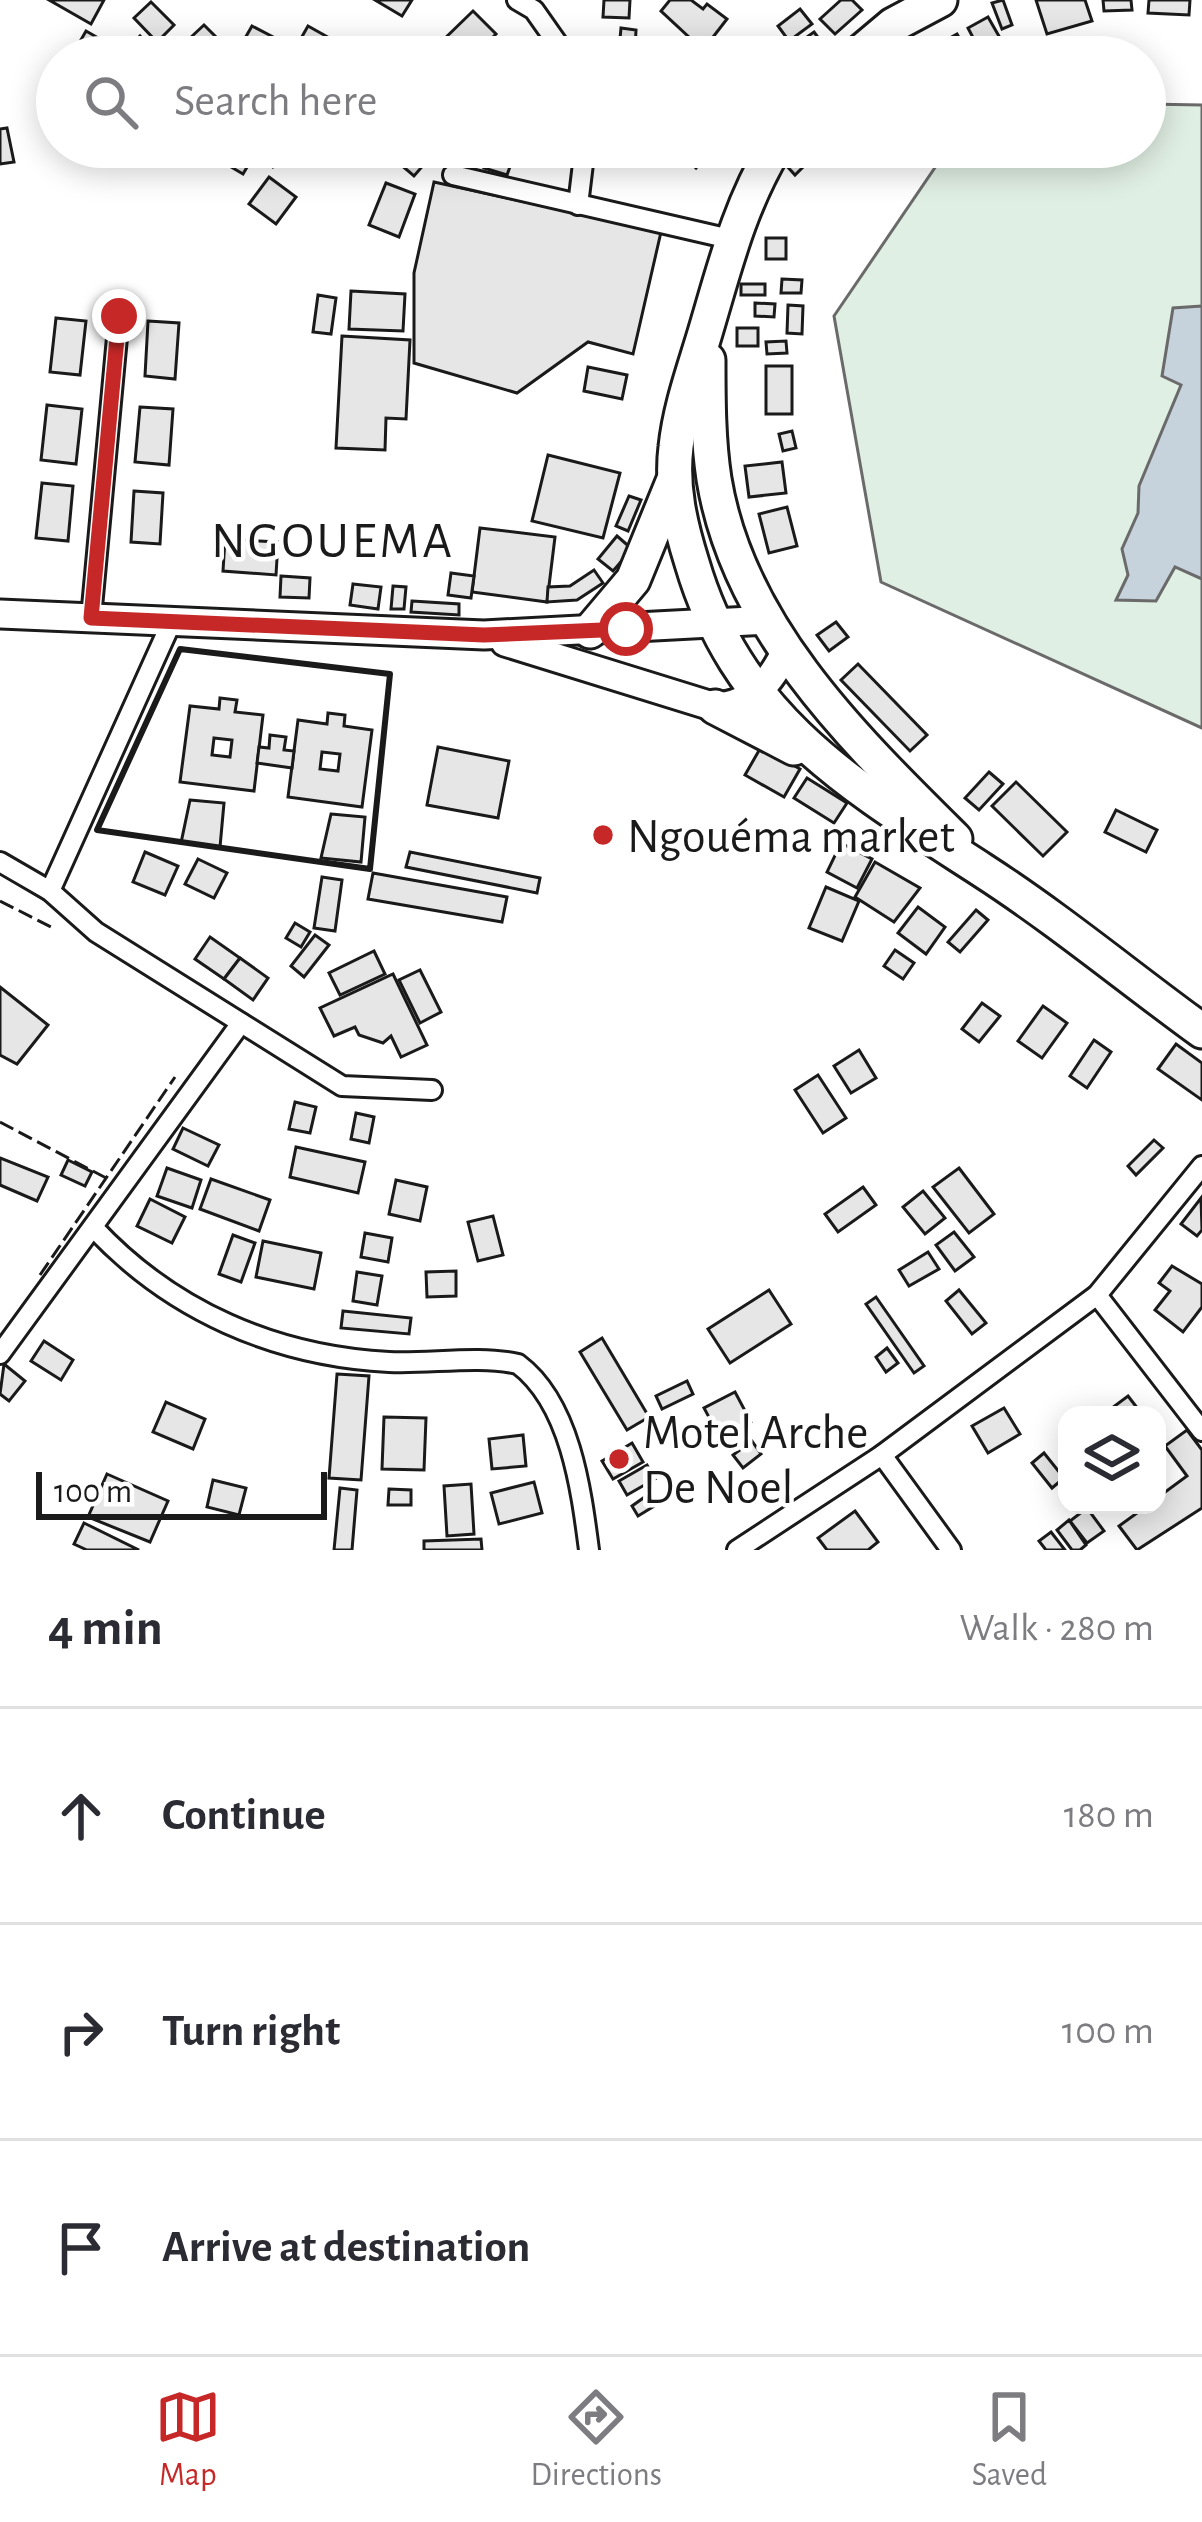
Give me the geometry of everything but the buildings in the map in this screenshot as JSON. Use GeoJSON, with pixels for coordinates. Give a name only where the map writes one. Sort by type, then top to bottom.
{"type":"FeatureCollection","features":[{"type":"Feature","properties":{"kind":"highway"},"geometry":{"type":"LineString","coordinates":[[880,36],[940,0]]}},
{"type":"Feature","properties":{"kind":"highway"},"geometry":{"type":"LineString","coordinates":[[590,631],[633,580],[674,480],[683,405],[730,238],[763,168]]}},
{"type":"Feature","properties":{"kind":"highway"},"geometry":{"type":"LineString","coordinates":[[708,322],[714,479],[730,539],[779,634],[857,743],[985,872]]}},
{"type":"Feature","properties":{"kind":"highway"},"geometry":{"type":"LineString","coordinates":[[674,480],[682,531],[720,642],[757,694],[818,757],[894,817],[985,872],[1202,1031]]}},
{"type":"Feature","properties":{"kind":"highway"},"geometry":{"type":"LineString","coordinates":[[715,707],[818,757]]}},
{"type":"Feature","properties":{"kind":"main road"},"geometry":{"type":"LineString","coordinates":[[0,614],[484,635],[712,621],[779,634],[757,694],[738,705],[715,707],[484,635]]}},
{"type":"Feature","properties":{"kind":"street"},"geometry":{"type":"LineString","coordinates":[[517,0],[534,10],[552,36]]}},
{"type":"Feature","properties":{"kind":"street"},"geometry":{"type":"LineString","coordinates":[[578,205],[582,168]]}},
{"type":"Feature","properties":{"kind":"street"},"geometry":{"type":"LineString","coordinates":[[453,176],[662,219],[730,238]]}},
{"type":"Feature","properties":{"kind":"street"},"geometry":{"type":"LineString","coordinates":[[91,618],[119,316]]}},
{"type":"Feature","properties":{"kind":"street"},"geometry":{"type":"LineString","coordinates":[[50,890],[172,621]]}},
{"type":"Feature","properties":{"kind":"street"},"geometry":{"type":"LineString","coordinates":[[0,862],[50,890],[96,932],[343,1086],[432,1090]]}},
{"type":"Feature","properties":{"kind":"street"},"geometry":{"type":"LineString","coordinates":[[0,1354],[241,1023]]}},
{"type":"Feature","properties":{"kind":"street"},"geometry":{"type":"LineString","coordinates":[[737,1550],[882,1455],[1097,1295],[1202,1166]]}},
{"type":"Feature","properties":{"kind":"street"},"geometry":{"type":"LineString","coordinates":[[93,1227],[141,1274],[256,1338],[314,1356],[518,1364],[539,1379],[558,1414],[580,1493],[589,1550]]}},
{"type":"Feature","properties":{"kind":"street"},"geometry":{"type":"LineString","coordinates":[[1097,1295],[1202,1431]]}},
{"type":"Feature","properties":{"kind":"street"},"geometry":{"type":"LineString","coordinates":[[882,1455],[950,1550]]}},
{"type":"Feature","properties":{"kind":"green space"},"geometry":{"type":"Polygon","coordinates":[[[1166,104],[1202,105],[1202,728],[881,582],[834,316],[935,168],[1166,168],[1166,104]]]}},
{"type":"Feature","properties":{"kind":"shaded area"},"geometry":{"type":"Polygon","coordinates":[[[1202,306],[1202,579],[1175,567],[1156,601],[1116,600],[1128,575],[1122,549],[1138,513],[1139,486],[1181,385],[1162,376],[1173,308],[1202,306]]]}},
{"type":"Feature","properties":{"kind":"fence"},"geometry":{"type":"LineString","coordinates":[[0,901],[53,928]]}},
{"type":"Feature","properties":{"kind":"fence"},"geometry":{"type":"LineString","coordinates":[[40,1275],[175,1077]]}},
{"type":"Feature","properties":{"kind":"fence"},"geometry":{"type":"LineString","coordinates":[[0,1122],[108,1179]]}},
{"type":"Feature","properties":{"kind":"wall"},"geometry":{"type":"LineString","coordinates":[[180,649],[390,674],[370,869],[97,830],[180,649]]}},
{"type":"Feature","properties":{"kind":"place","name":"Ngouéma market"},"geometry":{"type":"Point","coordinates":[603,835]}},
{"type":"Feature","properties":{"kind":"place","name":"Motel Arche De Noel"},"geometry":{"type":"Point","coordinates":[619,1459]}},
{"type":"Feature","properties":{"kind":"district","name":"NGOUEMA"},"geometry":{"type":"Point","coordinates":[333,539]}},
{"type":"Feature","properties":{"kind":"route"},"geometry":{"type":"LineString","coordinates":[[119,316],[91,618],[484,635],[626,629]]}}]}
